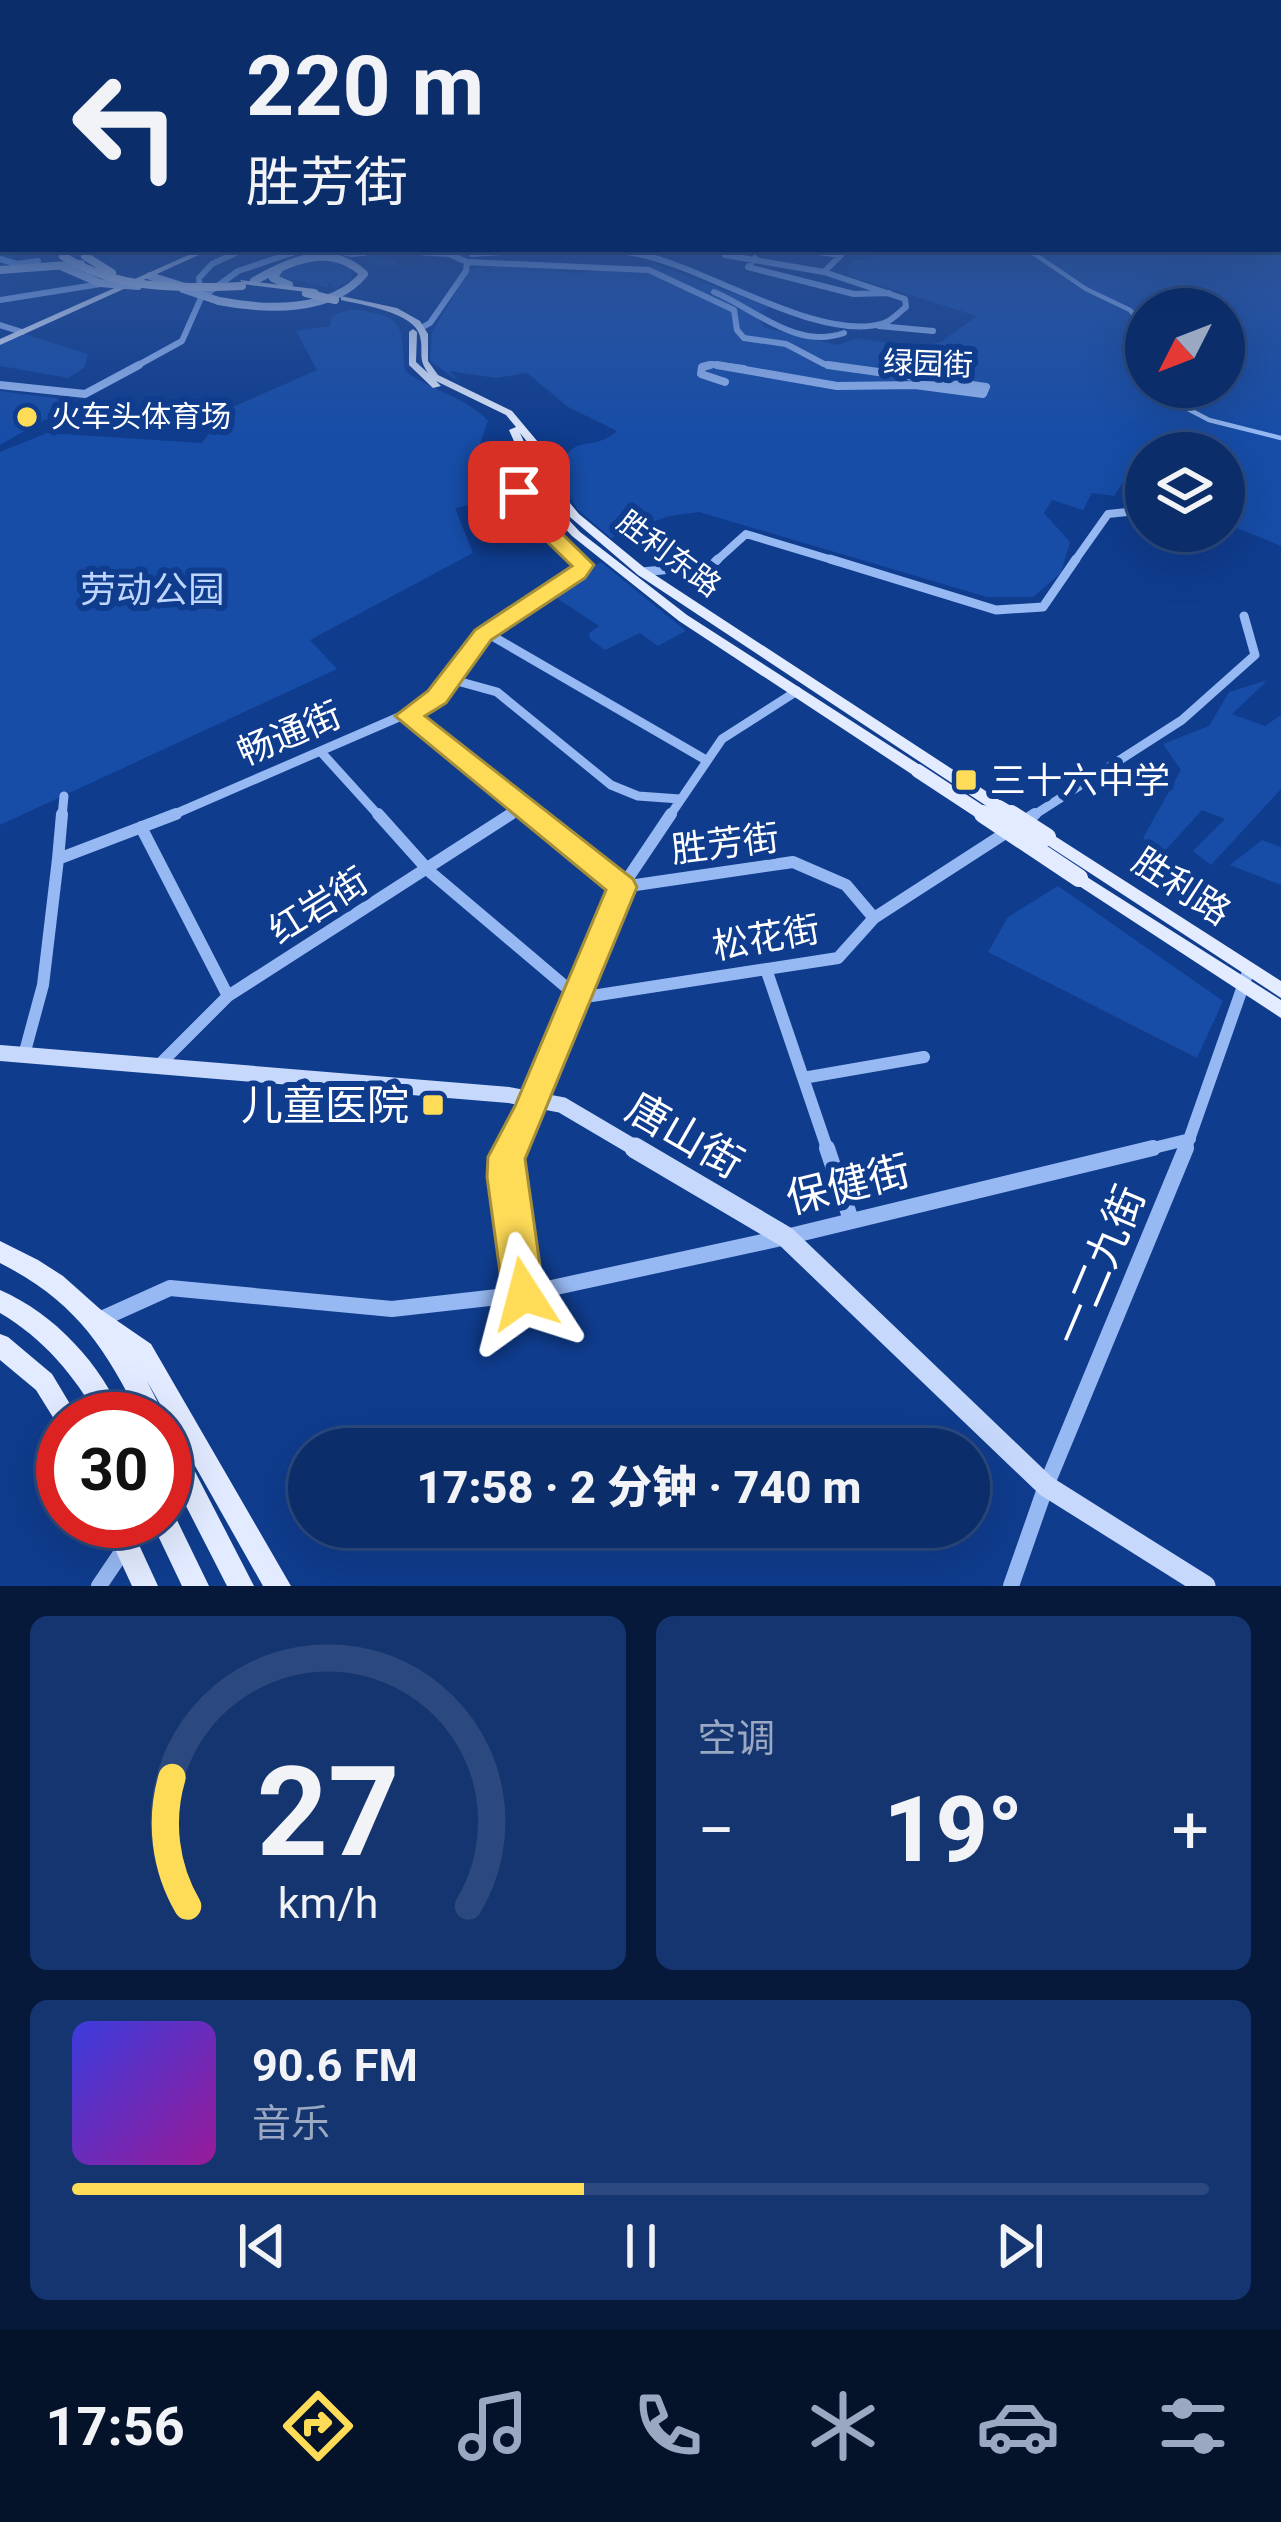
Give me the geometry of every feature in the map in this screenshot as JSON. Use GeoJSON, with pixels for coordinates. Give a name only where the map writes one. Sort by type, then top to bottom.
{"type":"FeatureCollection","features":[{"type":"Feature","properties":{"kind":"main road"},"geometry":{"type":"LineString","coordinates":[[0,338],[113,291]]}},
{"type":"Feature","properties":{"kind":"main road"},"geometry":{"type":"LineString","coordinates":[[192,291],[253,307],[304,302],[346,291]]}},
{"type":"Feature","properties":{"kind":"main road"},"geometry":{"type":"LineString","coordinates":[[304,291],[311,292]]}},
{"type":"Feature","properties":{"kind":"main road"},"geometry":{"type":"LineString","coordinates":[[308,291],[394,310],[421,328]]}},
{"type":"Feature","properties":{"kind":"main road"},"geometry":{"type":"LineString","coordinates":[[222,300],[261,304],[330,291]]}},
{"type":"Feature","properties":{"kind":"main road","name":"胜利路"},"geometry":{"type":"LineString","coordinates":[[339,299],[401,320],[414,335],[416,371],[508,423],[546,502],[577,534],[664,604],[1079,878],[1246,978],[1281,990]]}},
{"type":"Feature","properties":{"kind":"main road","name":"胜利东路"},"geometry":{"type":"LineString","coordinates":[[421,328],[424,362],[435,377],[509,413],[538,448],[555,491],[575,517],[642,572],[1047,837]]}},
{"type":"Feature","properties":{"kind":"main road","name":"胜利路"},"geometry":{"type":"LineString","coordinates":[[1047,837],[1246,978],[1281,1010]]}},
{"type":"Feature","properties":{"kind":"main road","name":"唐山街"},"geometry":{"type":"LineString","coordinates":[[0,1053],[536,1097],[562,1105],[786,1237],[1046,1486],[1205,1586]]}},
{"type":"Feature","properties":{"kind":"main road"},"geometry":{"type":"LineString","coordinates":[[0,1252],[77,1297],[142,1352],[278,1586]]}},
{"type":"Feature","properties":{"kind":"main road"},"geometry":{"type":"LineString","coordinates":[[0,1301],[63,1346],[98,1392]]}},
{"type":"Feature","properties":{"kind":"main road"},"geometry":{"type":"LineString","coordinates":[[99,1320],[139,1392]]}},
{"type":"Feature","properties":{"kind":"main road"},"geometry":{"type":"LineString","coordinates":[[0,1345],[50,1392]]}},
{"type":"Feature","properties":{"kind":"main road"},"geometry":{"type":"LineString","coordinates":[[192,1491],[242,1586]]}},
{"type":"Feature","properties":{"kind":"main road"},"geometry":{"type":"LineString","coordinates":[[128,1548],[145,1586]]}},
{"type":"Feature","properties":{"kind":"main road"},"geometry":{"type":"LineString","coordinates":[[177,1548],[196,1586]]}},
{"type":"Feature","properties":{"kind":"street"},"geometry":{"type":"LineString","coordinates":[[0,300],[62,291]]}},
{"type":"Feature","properties":{"kind":"street"},"geometry":{"type":"LineString","coordinates":[[421,328],[452,291]]}},
{"type":"Feature","properties":{"kind":"street","name":"绿园街"},"geometry":{"type":"LineString","coordinates":[[701,291],[734,310],[737,330],[744,338],[786,344],[824,364],[986,387],[983,394],[916,385],[837,386],[756,369],[712,364],[702,368],[701,374],[724,382]]}},
{"type":"Feature","properties":{"kind":"street"},"geometry":{"type":"LineString","coordinates":[[703,291],[738,299],[768,325],[826,339],[844,333]]}},
{"type":"Feature","properties":{"kind":"street"},"geometry":{"type":"LineString","coordinates":[[746,291],[817,320],[933,331]]}},
{"type":"Feature","properties":{"kind":"street"},"geometry":{"type":"LineString","coordinates":[[846,291],[866,296],[893,292]]}},
{"type":"Feature","properties":{"kind":"street"},"geometry":{"type":"LineString","coordinates":[[890,291],[905,299],[901,315]]}},
{"type":"Feature","properties":{"kind":"street"},"geometry":{"type":"LineString","coordinates":[[1090,291],[1125,308]]}},
{"type":"Feature","properties":{"kind":"street"},"geometry":{"type":"LineString","coordinates":[[0,385],[86,394],[182,340],[201,298],[210,292]]}},
{"type":"Feature","properties":{"kind":"street"},"geometry":{"type":"LineString","coordinates":[[876,326],[901,315],[915,320],[914,329]]}},
{"type":"Feature","properties":{"kind":"street"},"geometry":{"type":"LineString","coordinates":[[0,325],[18,331]]}},
{"type":"Feature","properties":{"kind":"street"},"geometry":{"type":"LineString","coordinates":[[1186,408],[1209,420],[1281,438]]}},
{"type":"Feature","properties":{"kind":"street","name":"畅通街"},"geometry":{"type":"LineString","coordinates":[[58,859],[429,704],[474,644],[578,574],[583,565],[534,518],[519,492],[531,469]]}},
{"type":"Feature","properties":{"kind":"street"},"geometry":{"type":"LineString","coordinates":[[642,572],[712,565],[746,534],[996,610],[1043,607],[1108,514],[1125,512]]}},
{"type":"Feature","properties":{"kind":"street","name":"松花街"},"geometry":{"type":"LineString","coordinates":[[579,998],[838,958],[874,917],[1182,720],[1255,655],[1244,616]]}},
{"type":"Feature","properties":{"kind":"street"},"geometry":{"type":"LineString","coordinates":[[487,633],[706,760]]}},
{"type":"Feature","properties":{"kind":"street"},"geometry":{"type":"LineString","coordinates":[[450,679],[497,692],[611,785],[649,798],[680,799]]}},
{"type":"Feature","properties":{"kind":"street"},"geometry":{"type":"LineString","coordinates":[[524,1294],[505,1177],[507,1157],[579,998],[622,887],[706,760],[734,728],[796,692]]}},
{"type":"Feature","properties":{"kind":"street"},"geometry":{"type":"LineString","coordinates":[[407,716],[622,887]]}},
{"type":"Feature","properties":{"kind":"street"},"geometry":{"type":"LineString","coordinates":[[321,752],[429,871],[579,998]]}},
{"type":"Feature","properties":{"kind":"street"},"geometry":{"type":"LineString","coordinates":[[24,1055],[43,985],[64,796]]}},
{"type":"Feature","properties":{"kind":"street","name":"红岩街"},"geometry":{"type":"LineString","coordinates":[[156,1067],[228,996],[429,871],[521,807]]}},
{"type":"Feature","properties":{"kind":"street"},"geometry":{"type":"LineString","coordinates":[[141,827],[228,996]]}},
{"type":"Feature","properties":{"kind":"street","name":"胜芳街"},"geometry":{"type":"LineString","coordinates":[[622,887],[794,862],[846,885],[874,917]]}},
{"type":"Feature","properties":{"kind":"street"},"geometry":{"type":"LineString","coordinates":[[766,969],[851,1220]]}},
{"type":"Feature","properties":{"kind":"street","name":"一二九街"},"geometry":{"type":"LineString","coordinates":[[1011,1586],[1046,1486],[1190,1139],[1246,978]]}},
{"type":"Feature","properties":{"kind":"street"},"geometry":{"type":"LineString","coordinates":[[803,1078],[924,1058]]}},
{"type":"Feature","properties":{"kind":"street","name":"保健街"},"geometry":{"type":"LineString","coordinates":[[99,1320],[170,1288],[392,1309],[524,1294],[786,1237],[1190,1139]]}},
{"type":"Feature","properties":{"kind":"street"},"geometry":{"type":"LineString","coordinates":[[99,1586],[115,1548]]}},
{"type":"Feature","properties":{"kind":"green space"},"geometry":{"type":"Polygon","coordinates":[[[457,291],[727,291],[769,307],[754,315],[765,328],[838,345],[856,338],[915,347],[941,342],[977,316],[898,291],[1125,291],[1125,408],[1245,408],[1245,291],[1281,291],[1281,546],[1245,531],[1245,432],[1125,432],[1125,479],[1114,496],[1092,493],[1083,510],[1052,500],[1044,513],[1070,542],[1061,573],[1033,597],[987,597],[699,512],[669,516],[611,538],[577,509],[558,474],[575,447],[617,431],[568,407],[527,373],[496,378],[449,371],[461,383],[430,361],[432,332],[457,291]]]}},
{"type":"Feature","properties":{"kind":"green space","name":"劳动公园"},"geometry":{"type":"Polygon","coordinates":[[[350,309],[391,319],[401,333],[405,371],[488,421],[479,446],[518,459],[512,497],[455,508],[473,553],[310,640],[337,669],[0,825],[0,452],[47,433],[202,443],[226,410],[317,370],[296,331],[330,326],[332,316],[350,309]]]}},
{"type":"Feature","properties":{"kind":"green space"},"geometry":{"type":"Polygon","coordinates":[[[24,334],[88,354],[84,368],[68,378],[0,366],[0,345],[24,334]]]}},
{"type":"Feature","properties":{"kind":"green space","name":"火车头体育场"},"geometry":{"type":"Polygon","coordinates":[[[0,391],[55,398],[63,402],[68,414],[44,420],[0,445],[0,391]]]}},
{"type":"Feature","properties":{"kind":"green space"},"geometry":{"type":"Polygon","coordinates":[[[601,562],[686,631],[658,646],[640,633],[605,650],[590,639],[589,633],[599,626],[552,595],[601,562]]]}},
{"type":"Feature","properties":{"kind":"green space"},"geometry":{"type":"Polygon","coordinates":[[[1268,680],[1232,714],[1265,726],[1281,715],[1281,789],[1211,865],[1193,851],[1225,819],[1202,810],[1163,853],[1143,838],[1181,770],[1163,744],[1209,726],[1229,692],[1268,680]]]}},
{"type":"Feature","properties":{"kind":"green space"},"geometry":{"type":"Polygon","coordinates":[[[1262,840],[1281,847],[1281,885],[1230,865],[1262,840]]]}},
{"type":"Feature","properties":{"kind":"green space"},"geometry":{"type":"Polygon","coordinates":[[[1058,886],[1223,1001],[1197,1058],[988,952],[1008,917],[1058,886]]]}},
{"type":"Feature","properties":{"kind":"place","name":"火车头体育场"},"geometry":{"type":"Point","coordinates":[27,417]}},
{"type":"Feature","properties":{"kind":"place","name":"三十六中学"},"geometry":{"type":"Point","coordinates":[966,780]}},
{"type":"Feature","properties":{"kind":"place","name":"儿童医院"},"geometry":{"type":"Point","coordinates":[433,1105]}},
{"type":"Feature","properties":{"kind":"route"},"geometry":{"type":"LineString","coordinates":[[519,492],[534,518],[583,565],[578,574],[483,635],[437,697],[407,716],[622,887],[529,1116],[507,1157],[505,1177],[524,1294]]}}]}
